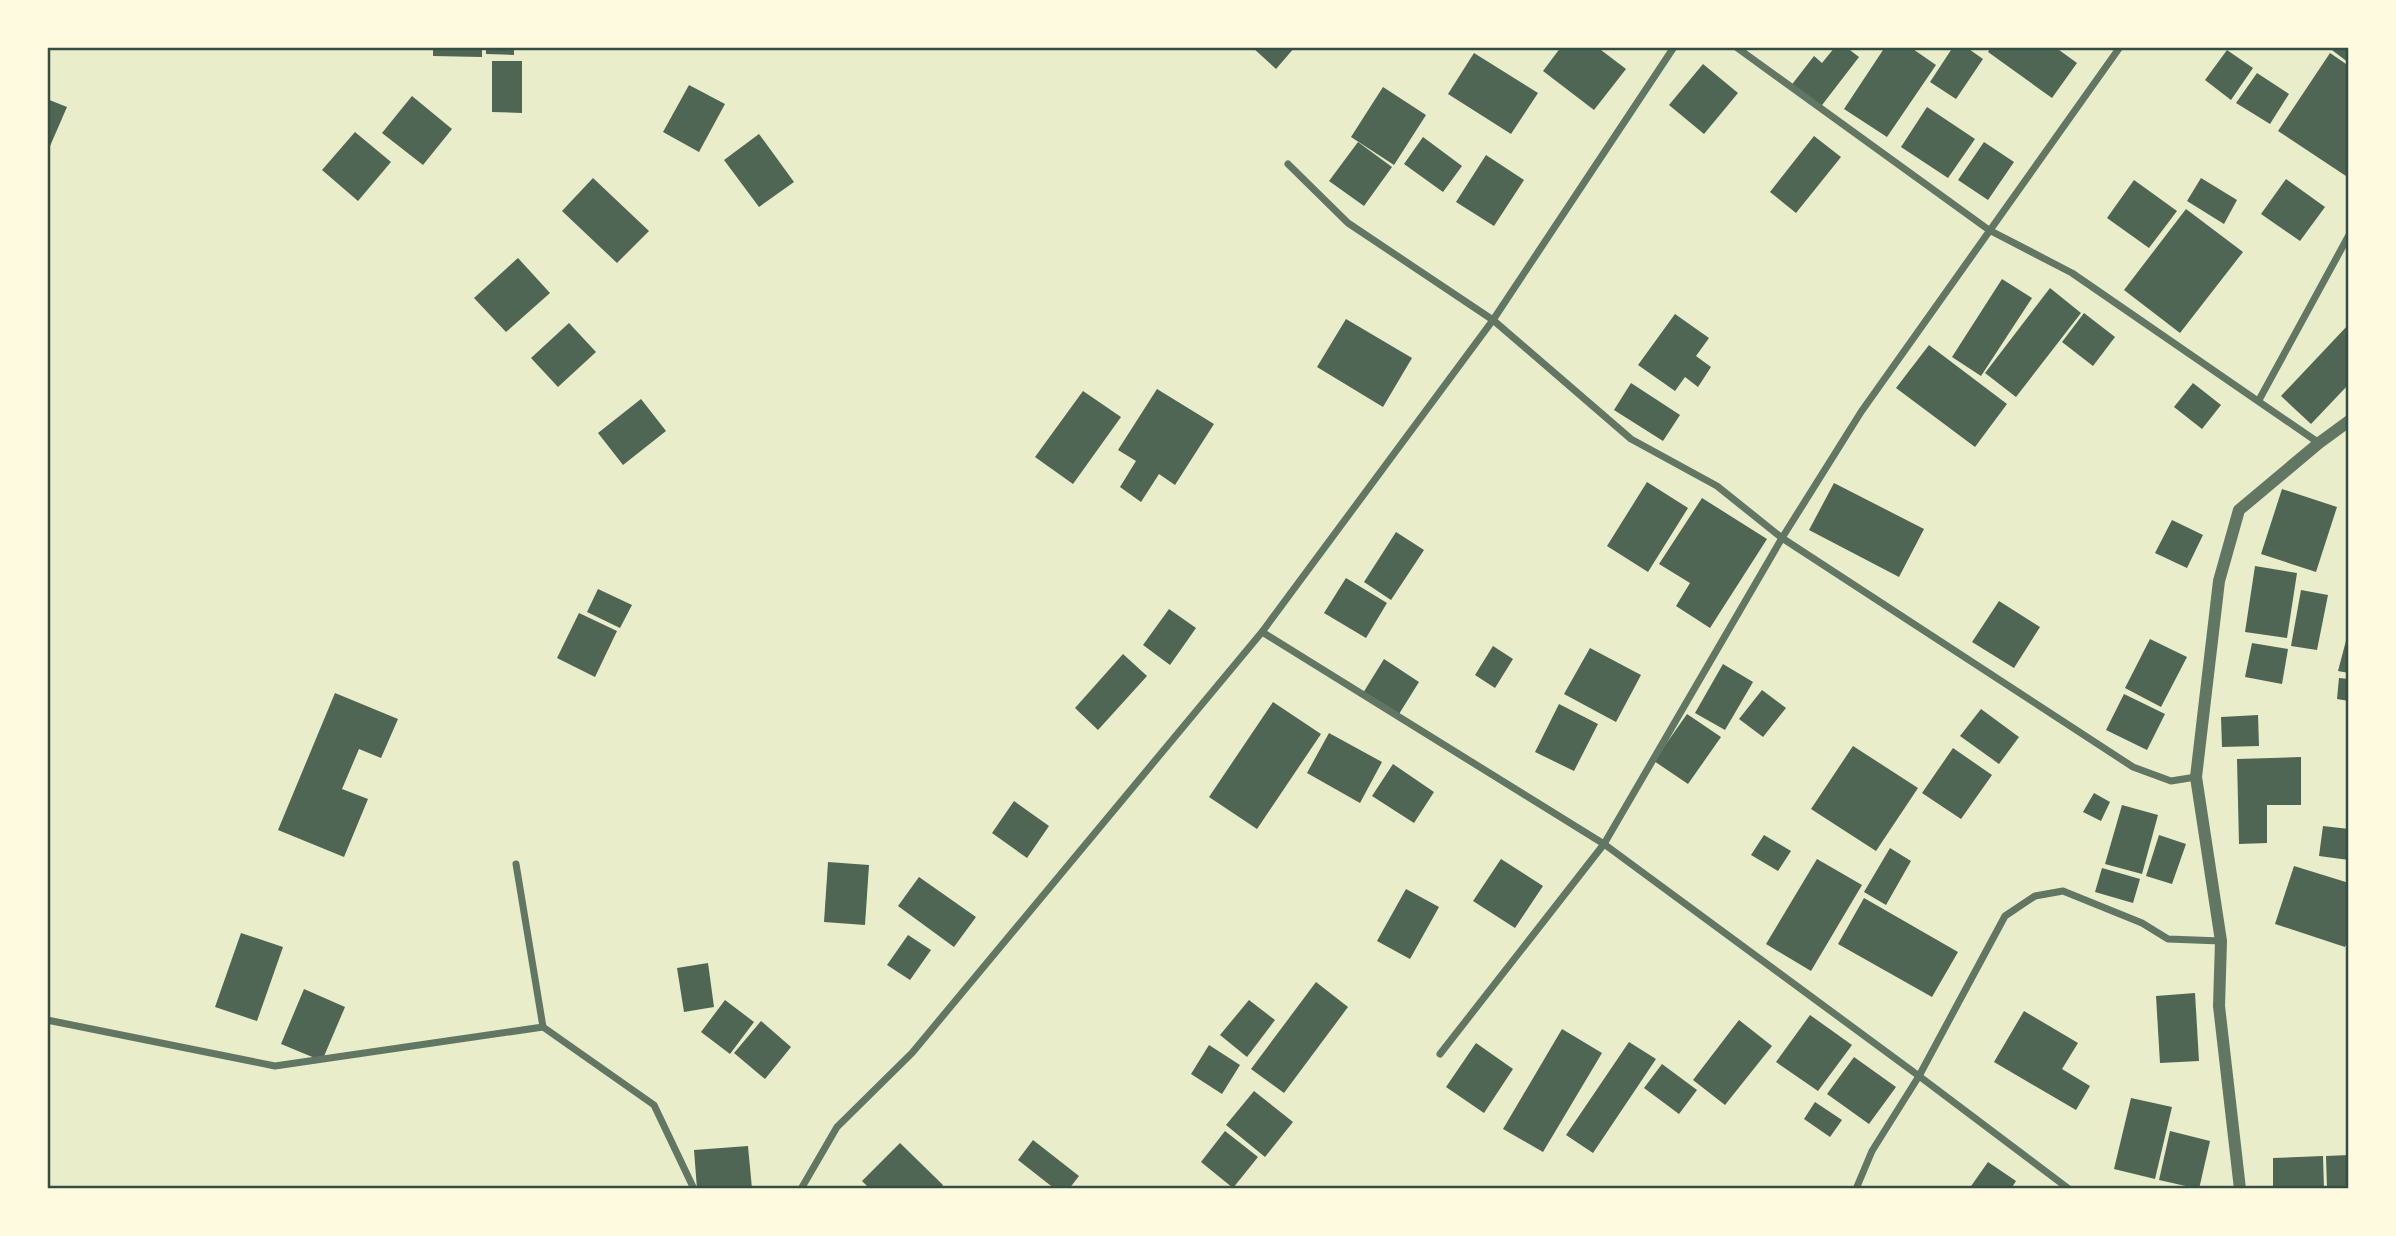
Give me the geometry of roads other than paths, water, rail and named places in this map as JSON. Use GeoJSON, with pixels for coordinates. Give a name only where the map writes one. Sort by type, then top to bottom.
{"type":"FeatureCollection","features":[{"type":"Feature","properties":{"kind":"street"},"geometry":{"type":"LineString","coordinates":[[801,1189],[837,1127],[912,1053],[1262,632],[1493,320],[1674,47]]}},
{"type":"Feature","properties":{"kind":"street"},"geometry":{"type":"LineString","coordinates":[[1736,47],[1989,230],[2072,273],[2319,443]]}},
{"type":"Feature","properties":{"kind":"street"},"geometry":{"type":"LineString","coordinates":[[1440,1054],[1604,844],[1782,538],[1861,412],[2120,47]]}},
{"type":"Feature","properties":{"kind":"street"},"geometry":{"type":"LineString","coordinates":[[1288,164],[1348,223],[1493,320],[1632,439],[1717,486],[1782,538],[2133,767],[2171,781],[2196,777]]}},
{"type":"Feature","properties":{"kind":"street"},"geometry":{"type":"LineString","coordinates":[[2259,400],[2349,236]]}},
{"type":"Feature","properties":{"kind":"street"},"geometry":{"type":"LineString","coordinates":[[2240,1189],[2219,1006],[2221,941],[2196,777],[2219,581],[2239,510],[2349,421]]}},
{"type":"Feature","properties":{"kind":"street"},"geometry":{"type":"LineString","coordinates":[[1262,632],[1604,844],[2069,1189]]}},
{"type":"Feature","properties":{"kind":"street"},"geometry":{"type":"LineString","coordinates":[[516,864],[543,1027]]}},
{"type":"Feature","properties":{"kind":"street"},"geometry":{"type":"LineString","coordinates":[[1856,1189],[1872,1151],[1919,1076],[2006,916],[2035,896],[2063,891],[2143,923],[2168,939],[2221,941]]}},
{"type":"Feature","properties":{"kind":"street"},"geometry":{"type":"LineString","coordinates":[[47,1020],[275,1066],[543,1027],[654,1105],[694,1189]]}}]}
